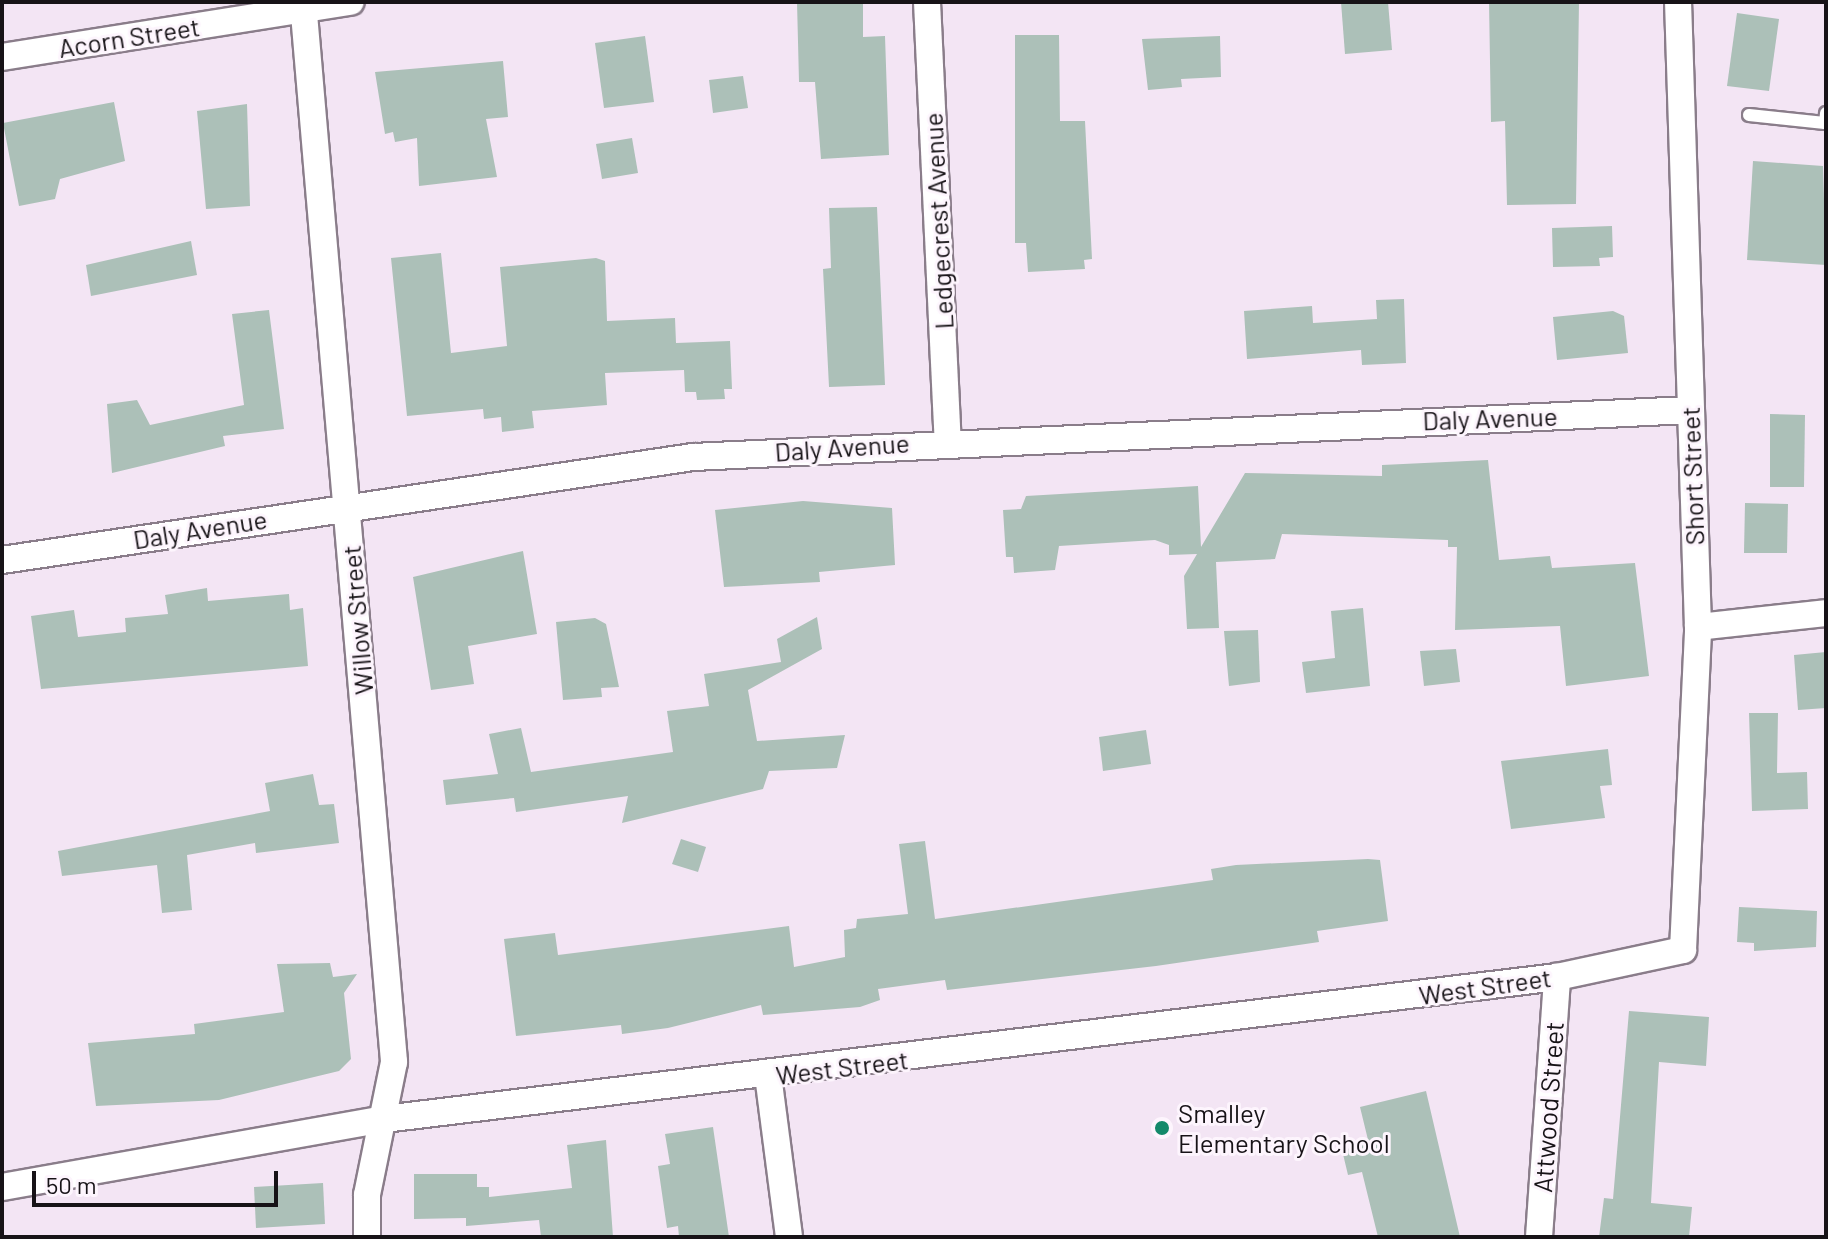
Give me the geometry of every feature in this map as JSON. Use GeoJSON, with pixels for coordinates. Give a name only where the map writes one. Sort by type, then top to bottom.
{"type":"FeatureCollection","features":[{"type":"Feature","properties":{"kind":"street","name":"Acorn Street"},"geometry":{"type":"LineString","coordinates":[[2,57],[304,6],[351,2]]}},
{"type":"Feature","properties":{"kind":"street","name":"Ledgecrest Avenue"},"geometry":{"type":"LineString","coordinates":[[927,2],[948,440]]}},
{"type":"Feature","properties":{"kind":"street","name":"Short Street"},"geometry":{"type":"LineString","coordinates":[[1678,2],[1698,627],[1683,950]]}},
{"type":"Feature","properties":{"kind":"street","name":"Willow Street"},"geometry":{"type":"LineString","coordinates":[[304,6],[394,1062],[367,1195],[367,1237]]}},
{"type":"Feature","properties":{"kind":"street","name":"Daly Avenue"},"geometry":{"type":"LineString","coordinates":[[2,560],[693,457],[948,440],[1690,410]]}},
{"type":"Feature","properties":{"kind":"street"},"geometry":{"type":"LineString","coordinates":[[1698,627],[1826,613]]}},
{"type":"Feature","properties":{"kind":"street","name":"West Street"},"geometry":{"type":"LineString","coordinates":[[2,1187],[384,1119],[768,1075],[1557,977],[1683,950]]}},
{"type":"Feature","properties":{"kind":"street","name":"Attwood Street"},"geometry":{"type":"LineString","coordinates":[[1539,1237],[1557,977]]}},
{"type":"Feature","properties":{"kind":"street"},"geometry":{"type":"LineString","coordinates":[[768,1075],[789,1237]]}},
{"type":"Feature","properties":{"kind":"lane"},"geometry":{"type":"LineString","coordinates":[[1749,115],[1825,123],[1826,113]]}},
{"type":"Feature","properties":{"kind":"building"},"geometry":{"type":"Polygon","coordinates":[[[797,2],[863,2],[863,37],[885,36],[889,155],[821,159],[815,82],[799,82],[797,2]]]}},
{"type":"Feature","properties":{"kind":"building"},"geometry":{"type":"Polygon","coordinates":[[[1341,2],[1388,2],[1392,50],[1345,54],[1341,2]]]}},
{"type":"Feature","properties":{"kind":"building"},"geometry":{"type":"Polygon","coordinates":[[[1489,2],[1579,2],[1576,204],[1507,205],[1505,121],[1491,122],[1489,2]]]}},
{"type":"Feature","properties":{"kind":"building"},"geometry":{"type":"Polygon","coordinates":[[[1737,13],[1779,19],[1769,91],[1727,86],[1737,13]]]}},
{"type":"Feature","properties":{"kind":"building"},"geometry":{"type":"Polygon","coordinates":[[[1015,35],[1059,35],[1060,121],[1085,121],[1092,259],[1084,260],[1085,269],[1028,272],[1026,243],[1015,243],[1015,35]]]}},
{"type":"Feature","properties":{"kind":"building"},"geometry":{"type":"Polygon","coordinates":[[[645,36],[654,102],[604,108],[595,43],[645,36]]]}},
{"type":"Feature","properties":{"kind":"building"},"geometry":{"type":"Polygon","coordinates":[[[1220,36],[1221,77],[1181,79],[1182,87],[1148,90],[1142,39],[1220,36]]]}},
{"type":"Feature","properties":{"kind":"building"},"geometry":{"type":"Polygon","coordinates":[[[503,61],[508,117],[486,119],[497,177],[419,186],[417,138],[395,142],[393,132],[385,134],[375,72],[503,61]]]}},
{"type":"Feature","properties":{"kind":"building"},"geometry":{"type":"Polygon","coordinates":[[[743,76],[748,108],[713,113],[709,80],[743,76]]]}},
{"type":"Feature","properties":{"kind":"building"},"geometry":{"type":"Polygon","coordinates":[[[114,102],[125,161],[60,179],[55,199],[19,206],[3,123],[114,102]]]}},
{"type":"Feature","properties":{"kind":"building"},"geometry":{"type":"Polygon","coordinates":[[[247,104],[250,206],[206,209],[197,111],[247,104]]]}},
{"type":"Feature","properties":{"kind":"building"},"geometry":{"type":"Polygon","coordinates":[[[632,138],[638,173],[602,179],[596,144],[632,138]]]}},
{"type":"Feature","properties":{"kind":"building"},"geometry":{"type":"Polygon","coordinates":[[[1753,161],[1823,166],[1826,265],[1747,260],[1753,161]]]}},
{"type":"Feature","properties":{"kind":"building"},"geometry":{"type":"Polygon","coordinates":[[[877,207],[885,385],[829,387],[823,269],[831,268],[829,208],[877,207]]]}},
{"type":"Feature","properties":{"kind":"building"},"geometry":{"type":"Polygon","coordinates":[[[1612,226],[1613,257],[1599,258],[1600,266],[1553,267],[1552,228],[1612,226]]]}},
{"type":"Feature","properties":{"kind":"building"},"geometry":{"type":"Polygon","coordinates":[[[191,241],[197,275],[91,296],[86,265],[191,241]]]}},
{"type":"Feature","properties":{"kind":"building"},"geometry":{"type":"Polygon","coordinates":[[[441,253],[451,353],[507,346],[500,267],[596,258],[605,261],[607,321],[675,318],[676,343],[730,341],[732,389],[724,389],[725,399],[697,400],[696,392],[685,392],[684,370],[605,373],[607,405],[532,411],[534,428],[502,432],[501,417],[484,419],[483,409],[407,416],[391,258],[441,253]]]}},
{"type":"Feature","properties":{"kind":"building"},"geometry":{"type":"Polygon","coordinates":[[[1404,299],[1406,363],[1362,365],[1361,350],[1247,359],[1244,311],[1312,306],[1313,323],[1377,319],[1376,300],[1404,299]]]}},
{"type":"Feature","properties":{"kind":"building"},"geometry":{"type":"Polygon","coordinates":[[[269,310],[284,429],[223,436],[225,446],[112,473],[107,404],[137,400],[150,425],[244,405],[232,314],[269,310]]]}},
{"type":"Feature","properties":{"kind":"building"},"geometry":{"type":"Polygon","coordinates":[[[1613,311],[1624,316],[1628,353],[1557,360],[1553,317],[1613,311]]]}},
{"type":"Feature","properties":{"kind":"building"},"geometry":{"type":"Polygon","coordinates":[[[1770,414],[1805,415],[1804,487],[1770,487],[1770,414]]]}},
{"type":"Feature","properties":{"kind":"building"},"geometry":{"type":"Polygon","coordinates":[[[1488,460],[1499,560],[1550,556],[1552,568],[1635,563],[1649,676],[1566,686],[1560,626],[1455,630],[1457,547],[1448,547],[1448,540],[1282,534],[1275,559],[1216,562],[1219,628],[1187,629],[1184,576],[1197,554],[1169,555],[1169,545],[1155,540],[1059,546],[1055,570],[1014,573],[1013,557],[1006,557],[1003,510],[1021,509],[1026,496],[1198,486],[1201,547],[1245,473],[1382,476],[1382,465],[1488,460]]]}},
{"type":"Feature","properties":{"kind":"building"},"geometry":{"type":"Polygon","coordinates":[[[803,501],[892,508],[895,565],[819,572],[820,582],[724,587],[715,510],[803,501]]]}},
{"type":"Feature","properties":{"kind":"building"},"geometry":{"type":"Polygon","coordinates":[[[1745,503],[1788,504],[1787,553],[1744,553],[1745,503]]]}},
{"type":"Feature","properties":{"kind":"building"},"geometry":{"type":"Polygon","coordinates":[[[523,551],[537,634],[468,646],[474,684],[431,690],[413,577],[523,551]]]}},
{"type":"Feature","properties":{"kind":"building"},"geometry":{"type":"Polygon","coordinates":[[[207,588],[208,601],[289,594],[290,610],[303,608],[308,666],[41,689],[31,616],[74,610],[78,637],[126,632],[125,618],[168,614],[165,595],[207,588]]]}},
{"type":"Feature","properties":{"kind":"building"},"geometry":{"type":"Polygon","coordinates":[[[1363,608],[1370,686],[1306,693],[1302,662],[1335,658],[1331,611],[1363,608]]]}},
{"type":"Feature","properties":{"kind":"building"},"geometry":{"type":"Polygon","coordinates":[[[817,617],[822,649],[748,690],[757,741],[845,735],[837,768],[769,771],[763,789],[622,823],[628,796],[516,812],[514,798],[446,805],[443,780],[498,774],[489,734],[521,728],[531,772],[673,752],[667,711],[709,706],[704,674],[781,662],[777,639],[817,617]]]}},
{"type":"Feature","properties":{"kind":"building"},"geometry":{"type":"Polygon","coordinates":[[[595,618],[606,624],[619,687],[601,688],[602,697],[563,700],[556,622],[595,618]]]}},
{"type":"Feature","properties":{"kind":"building"},"geometry":{"type":"Polygon","coordinates":[[[1258,630],[1260,682],[1229,686],[1224,631],[1258,630]]]}},
{"type":"Feature","properties":{"kind":"building"},"geometry":{"type":"Polygon","coordinates":[[[1456,649],[1460,682],[1424,686],[1420,651],[1456,649]]]}},
{"type":"Feature","properties":{"kind":"building"},"geometry":{"type":"Polygon","coordinates":[[[1826,652],[1826,708],[1798,710],[1794,655],[1826,652]]]}},
{"type":"Feature","properties":{"kind":"building"},"geometry":{"type":"Polygon","coordinates":[[[1749,713],[1778,713],[1777,773],[1807,772],[1808,809],[1752,811],[1749,713]]]}},
{"type":"Feature","properties":{"kind":"building"},"geometry":{"type":"Polygon","coordinates":[[[1146,730],[1151,764],[1103,771],[1099,737],[1146,730]]]}},
{"type":"Feature","properties":{"kind":"building"},"geometry":{"type":"Polygon","coordinates":[[[1608,749],[1612,785],[1600,786],[1605,818],[1511,829],[1501,761],[1608,749]]]}},
{"type":"Feature","properties":{"kind":"building"},"geometry":{"type":"Polygon","coordinates":[[[313,774],[319,805],[334,804],[339,843],[256,853],[255,843],[187,855],[192,910],[162,913],[157,865],[62,876],[58,851],[270,811],[265,783],[313,774]]]}},
{"type":"Feature","properties":{"kind":"building"},"geometry":{"type":"Polygon","coordinates":[[[681,839],[706,847],[698,872],[672,864],[681,839]]]}},
{"type":"Feature","properties":{"kind":"building"},"geometry":{"type":"Polygon","coordinates":[[[925,841],[935,919],[1213,880],[1211,869],[1236,865],[1368,859],[1380,860],[1388,921],[1317,931],[1319,942],[1156,966],[947,990],[945,980],[878,989],[880,1000],[860,1007],[763,1015],[761,1005],[668,1028],[622,1034],[621,1025],[516,1036],[504,939],[555,933],[558,955],[789,926],[794,967],[845,957],[844,930],[856,928],[857,919],[908,914],[899,844],[925,841]]]}},
{"type":"Feature","properties":{"kind":"building"},"geometry":{"type":"Polygon","coordinates":[[[1739,907],[1817,911],[1816,947],[1754,951],[1754,943],[1737,942],[1739,907]]]}},
{"type":"Feature","properties":{"kind":"building"},"geometry":{"type":"Polygon","coordinates":[[[330,963],[333,977],[357,974],[344,993],[351,1059],[339,1071],[219,1100],[96,1106],[88,1043],[195,1034],[194,1024],[284,1012],[277,964],[330,963]]]}},
{"type":"Feature","properties":{"kind":"building"},"geometry":{"type":"Polygon","coordinates":[[[1629,1011],[1709,1017],[1706,1066],[1659,1062],[1651,1203],[1692,1207],[1689,1237],[1599,1237],[1604,1198],[1613,1199],[1629,1011]]]}},
{"type":"Feature","properties":{"kind":"building"},"geometry":{"type":"Polygon","coordinates":[[[1426,1091],[1460,1237],[1378,1237],[1362,1172],[1348,1175],[1342,1150],[1369,1144],[1360,1107],[1426,1091]]]}},
{"type":"Feature","properties":{"kind":"building"},"geometry":{"type":"Polygon","coordinates":[[[713,1127],[729,1237],[679,1237],[678,1226],[667,1228],[658,1166],[670,1164],[665,1134],[713,1127]]]}},
{"type":"Feature","properties":{"kind":"building"},"geometry":{"type":"Polygon","coordinates":[[[606,1140],[613,1237],[541,1237],[539,1220],[466,1226],[466,1218],[414,1219],[414,1174],[477,1174],[477,1187],[489,1187],[489,1197],[572,1188],[567,1145],[606,1140]]]}},
{"type":"Feature","properties":{"kind":"building"},"geometry":{"type":"Polygon","coordinates":[[[323,1183],[325,1224],[256,1228],[254,1187],[323,1183]]]}},
{"type":"Feature","properties":{"kind":"place","name":"Smalley Elementary School"},"geometry":{"type":"Point","coordinates":[1162,1128]}}]}
